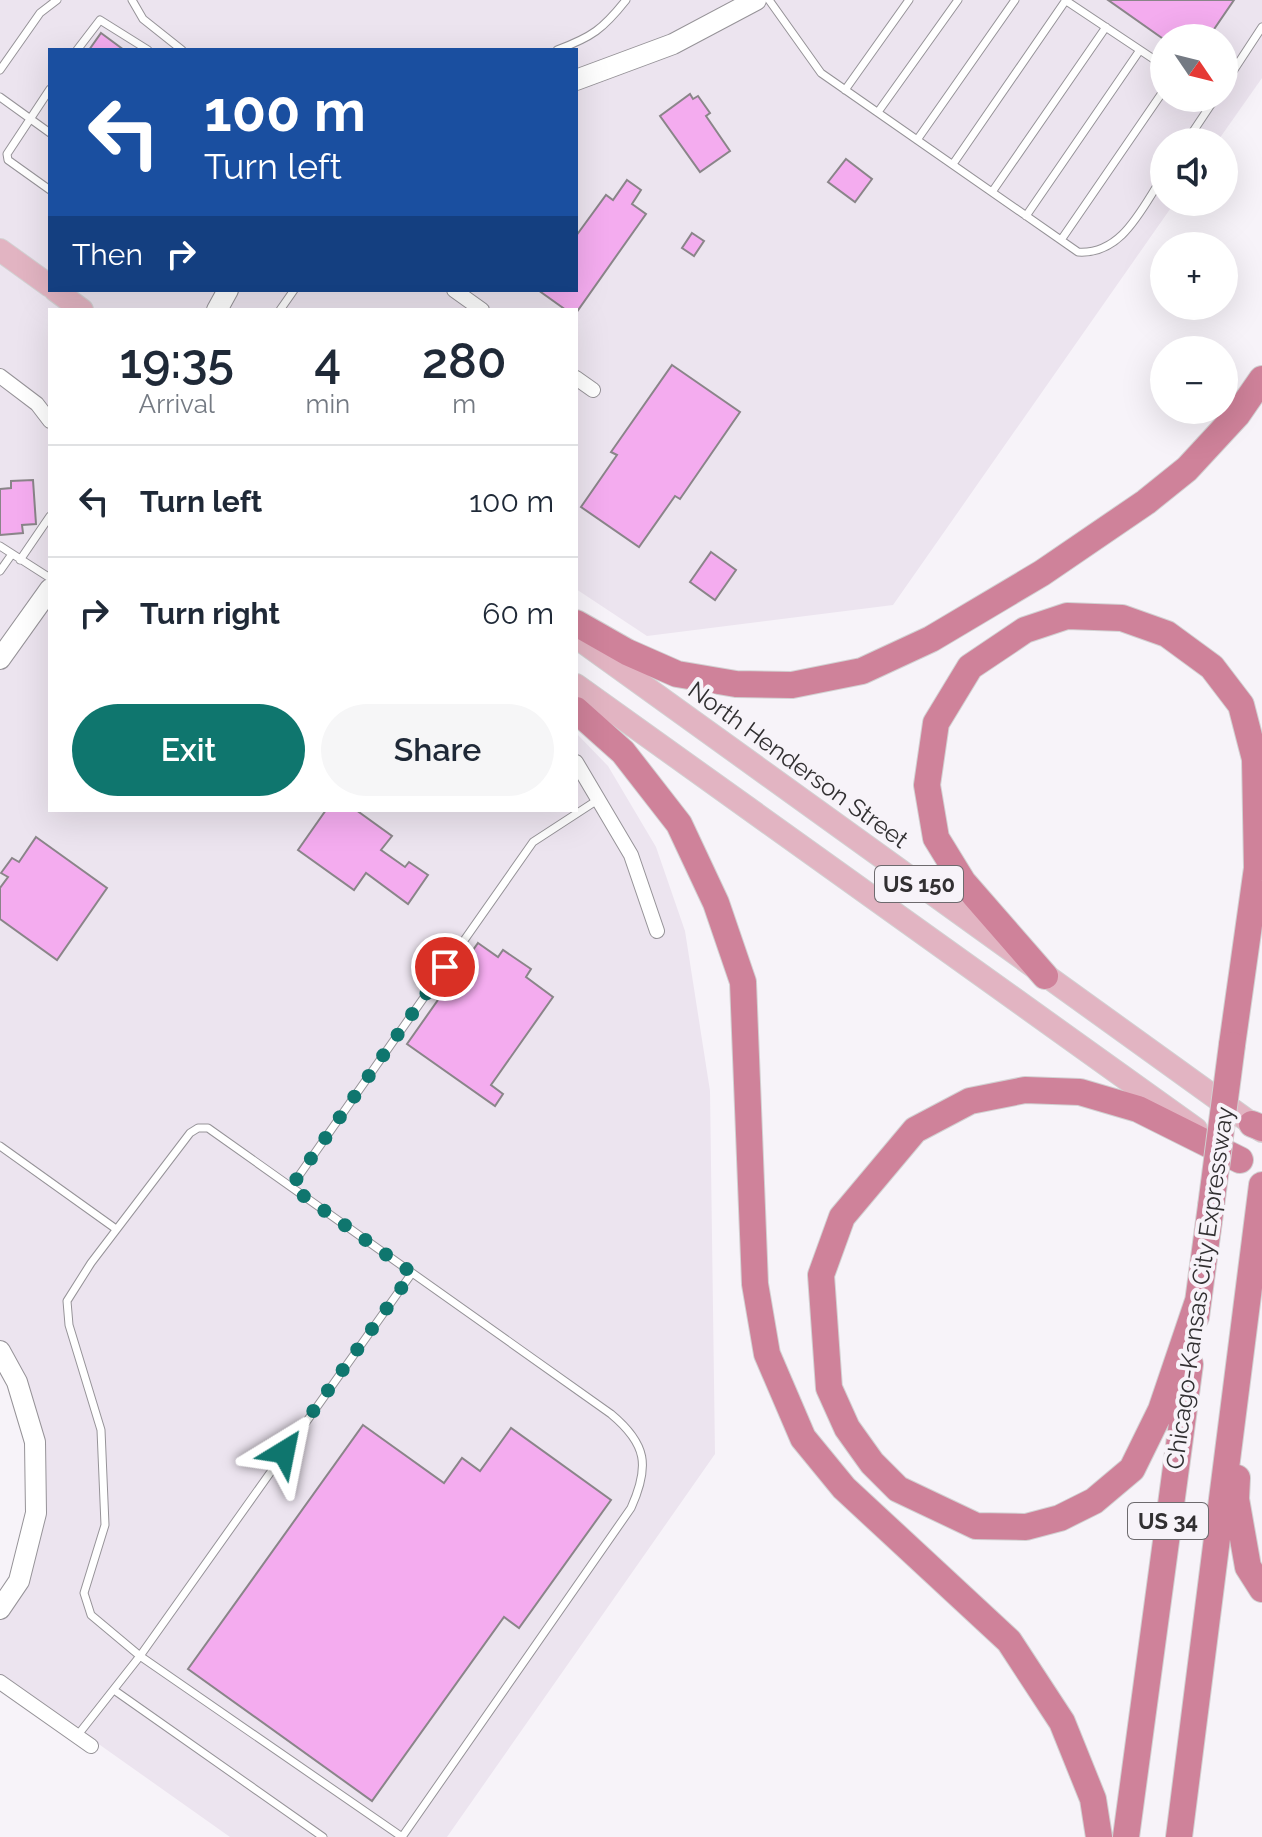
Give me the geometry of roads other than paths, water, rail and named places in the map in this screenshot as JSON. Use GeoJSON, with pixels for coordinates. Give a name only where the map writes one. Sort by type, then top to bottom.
{"type":"FeatureCollection","features":[{"type":"Feature","properties":{"kind":"highway"},"geometry":{"type":"LineString","coordinates":[[578,624],[627,652],[677,674],[736,684],[792,685],[862,671],[931,639],[1042,573],[1146,502],[1187,469],[1237,415],[1262,379]]}},
{"type":"Feature","properties":{"kind":"highway"},"geometry":{"type":"LineString","coordinates":[[1045,976],[963,882],[936,838],[927,785],[936,723],[970,667],[1025,630],[1067,616],[1122,618],[1167,634],[1212,667],[1241,705],[1255,759],[1257,868]]}},
{"type":"Feature","properties":{"kind":"highway"},"geometry":{"type":"LineString","coordinates":[[578,712],[623,752],[679,824],[716,903],[743,982],[755,1284],[767,1354],[803,1438],[844,1488],[1009,1641],[1062,1722],[1093,1799],[1099,1837]]}},
{"type":"Feature","properties":{"kind":"highway","name":"Chicago-Kansas City Expressway"},"geometry":{"type":"LineString","coordinates":[[1126,1837],[1262,834]]}},
{"type":"Feature","properties":{"kind":"highway"},"geometry":{"type":"LineString","coordinates":[[1198,1301],[1161,1410],[1132,1469],[1094,1501],[1060,1518],[1026,1527],[976,1526],[898,1489],[872,1463],[847,1428],[829,1388],[821,1275],[842,1217],[915,1130],[970,1101],[1025,1090],[1080,1092],[1138,1109],[1240,1160]]}},
{"type":"Feature","properties":{"kind":"highway","name":"Chicago-Kansas City Expressway"},"geometry":{"type":"LineString","coordinates":[[1179,1837],[1262,1185]]}},
{"type":"Feature","properties":{"kind":"highway"},"geometry":{"type":"LineString","coordinates":[[1243,1328],[1236,1499],[1248,1567],[1262,1589]]}},
{"type":"Feature","properties":{"kind":"main road"},"geometry":{"type":"LineString","coordinates":[[0,250],[48,285]]}},
{"type":"Feature","properties":{"kind":"main road"},"geometry":{"type":"LineString","coordinates":[[58,292],[79,308]]}},
{"type":"Feature","properties":{"kind":"main road","name":"North Henderson Street"},"geometry":{"type":"LineString","coordinates":[[578,638],[1259,1127]]}},
{"type":"Feature","properties":{"kind":"main road","name":"US 150"},"geometry":{"type":"LineString","coordinates":[[578,686],[1262,1176]]}},
{"type":"Feature","properties":{"kind":"street"},"geometry":{"type":"LineString","coordinates":[[578,79],[673,44],[756,0]]}},
{"type":"Feature","properties":{"kind":"street"},"geometry":{"type":"LineString","coordinates":[[0,376],[37,404],[48,418]]}},
{"type":"Feature","properties":{"kind":"street"},"geometry":{"type":"LineString","coordinates":[[578,379],[593,390]]}},
{"type":"Feature","properties":{"kind":"street"},"geometry":{"type":"LineString","coordinates":[[0,659],[48,592]]}},
{"type":"Feature","properties":{"kind":"street"},"geometry":{"type":"LineString","coordinates":[[578,765],[631,855],[657,931]]}},
{"type":"Feature","properties":{"kind":"street"},"geometry":{"type":"LineString","coordinates":[[0,1351],[17,1382],[35,1442],[36,1499],[36,1513],[19,1581],[0,1609]]}},
{"type":"Feature","properties":{"kind":"street"},"geometry":{"type":"LineString","coordinates":[[0,1682],[91,1746]]}},
{"type":"Feature","properties":{"kind":"lane"},"geometry":{"type":"LineString","coordinates":[[0,70],[40,13],[57,0]]}},
{"type":"Feature","properties":{"kind":"lane"},"geometry":{"type":"LineString","coordinates":[[132,0],[143,19],[179,48]]}},
{"type":"Feature","properties":{"kind":"lane"},"geometry":{"type":"LineString","coordinates":[[562,48],[584,40],[606,25],[626,0]]}},
{"type":"Feature","properties":{"kind":"lane"},"geometry":{"type":"LineString","coordinates":[[769,0],[821,73],[1078,252],[1094,253],[1122,238],[1150,196]]}},
{"type":"Feature","properties":{"kind":"lane"},"geometry":{"type":"LineString","coordinates":[[845,90],[909,0]]}},
{"type":"Feature","properties":{"kind":"lane"},"geometry":{"type":"LineString","coordinates":[[878,112],[958,0]]}},
{"type":"Feature","properties":{"kind":"lane"},"geometry":{"type":"LineString","coordinates":[[917,140],[1015,0]]}},
{"type":"Feature","properties":{"kind":"lane"},"geometry":{"type":"LineString","coordinates":[[953,164],[1065,0],[1150,57]]}},
{"type":"Feature","properties":{"kind":"lane"},"geometry":{"type":"LineString","coordinates":[[79,48],[100,20],[145,48]]}},
{"type":"Feature","properties":{"kind":"lane"},"geometry":{"type":"LineString","coordinates":[[992,192],[1106,27]]}},
{"type":"Feature","properties":{"kind":"lane"},"geometry":{"type":"LineString","coordinates":[[1238,64],[1262,27]]}},
{"type":"Feature","properties":{"kind":"lane"},"geometry":{"type":"LineString","coordinates":[[1026,216],[1140,50]]}},
{"type":"Feature","properties":{"kind":"lane"},"geometry":{"type":"LineString","coordinates":[[48,92],[9,148],[8,160],[48,189]]}},
{"type":"Feature","properties":{"kind":"lane"},"geometry":{"type":"LineString","coordinates":[[0,97],[48,132]]}},
{"type":"Feature","properties":{"kind":"lane"},"geometry":{"type":"LineString","coordinates":[[1061,240],[1150,110]]}},
{"type":"Feature","properties":{"kind":"lane"},"geometry":{"type":"LineString","coordinates":[[20,560],[48,519]]}},
{"type":"Feature","properties":{"kind":"lane"},"geometry":{"type":"LineString","coordinates":[[0,546],[48,577]]}},
{"type":"Feature","properties":{"kind":"lane"},"geometry":{"type":"LineString","coordinates":[[0,571],[12,554]]}},
{"type":"Feature","properties":{"kind":"lane"},"geometry":{"type":"LineString","coordinates":[[291,1187],[533,842],[599,799]]}},
{"type":"Feature","properties":{"kind":"lane"},"geometry":{"type":"LineString","coordinates":[[198,1128],[208,1128],[629,1429],[639,1445],[643,1482],[631,1508],[402,1837],[140,1656],[91,1615],[84,1593],[105,1525],[101,1430],[69,1325],[67,1301],[116,1229],[190,1133],[198,1128]]}},
{"type":"Feature","properties":{"kind":"lane"},"geometry":{"type":"LineString","coordinates":[[0,1146],[116,1229]]}},
{"type":"Feature","properties":{"kind":"lane"},"geometry":{"type":"LineString","coordinates":[[77,1736],[140,1656],[412,1273]]}},
{"type":"Feature","properties":{"kind":"lane"},"geometry":{"type":"LineString","coordinates":[[114,1690],[323,1837]]}}]}
